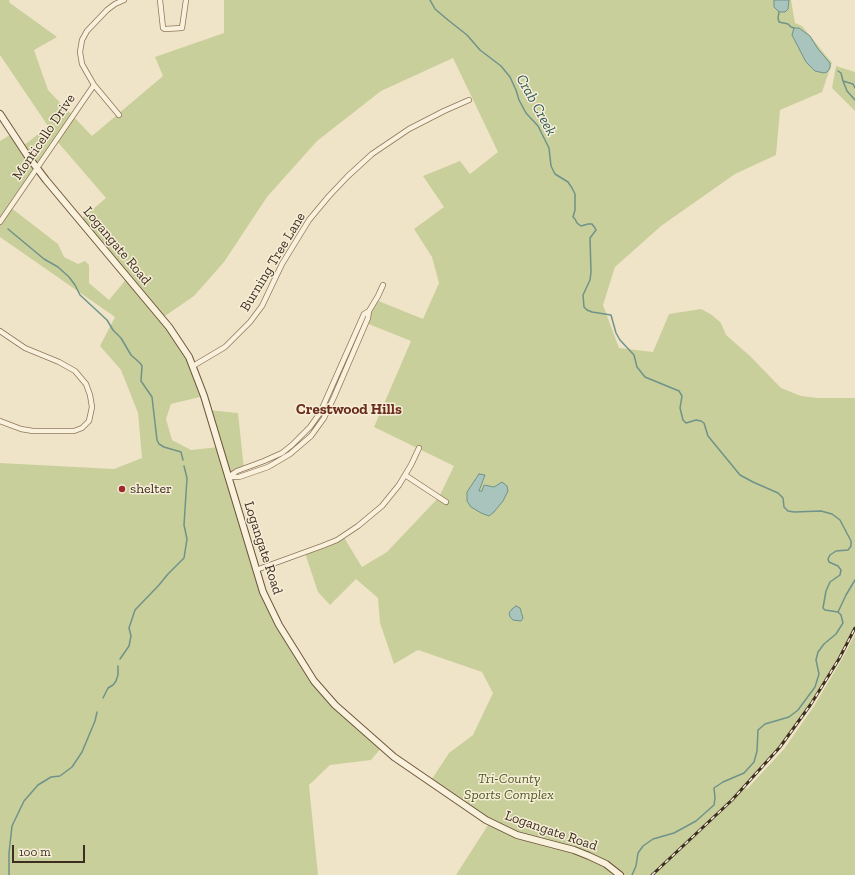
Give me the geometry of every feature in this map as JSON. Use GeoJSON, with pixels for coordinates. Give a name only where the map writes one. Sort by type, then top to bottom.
{"type":"FeatureCollection","features":[{"type":"Feature","properties":{"kind":"street"},"geometry":{"type":"LineString","coordinates":[[119,115],[94,85],[81,60],[80,48],[87,31],[107,10],[124,0]]}},
{"type":"Feature","properties":{"kind":"street"},"geometry":{"type":"LineString","coordinates":[[160,0],[163,28],[165,29],[182,28],[186,0]]}},
{"type":"Feature","properties":{"kind":"street","name":"Monticello Drive"},"geometry":{"type":"LineString","coordinates":[[0,222],[36,167],[94,85]]}},
{"type":"Feature","properties":{"kind":"street","name":"Burning Tree Lane"},"geometry":{"type":"LineString","coordinates":[[193,366],[225,347],[250,322],[262,306],[282,264],[309,220],[348,176],[372,154],[409,129],[469,100]]}},
{"type":"Feature","properties":{"kind":"street","name":"Logangate Road"},"geometry":{"type":"LineString","coordinates":[[0,114],[36,167],[169,327],[189,357],[204,396],[256,570],[271,610],[314,681],[335,705],[394,757],[473,812],[497,826],[526,838],[586,854],[606,864],[620,875]]}},
{"type":"Feature","properties":{"kind":"street"},"geometry":{"type":"LineString","coordinates":[[228,477],[237,471],[282,453],[302,436],[322,414],[334,397],[366,323],[369,311],[383,285]]}},
{"type":"Feature","properties":{"kind":"street"},"geometry":{"type":"LineString","coordinates":[[0,331],[25,348],[59,362],[75,371],[86,384],[92,402],[92,407],[89,421],[82,428],[74,431],[33,431],[21,429],[0,421]]}},
{"type":"Feature","properties":{"kind":"street"},"geometry":{"type":"LineString","coordinates":[[256,570],[322,546],[351,532],[382,506],[400,485],[419,448]]}},
{"type":"Feature","properties":{"kind":"street"},"geometry":{"type":"LineString","coordinates":[[405,475],[446,502]]}},
{"type":"Feature","properties":{"kind":"green space","name":"Tri-County Sports Complex"},"geometry":{"type":"Polygon","coordinates":[[[0,0],[9,0],[10,3],[57,37],[34,50],[48,90],[92,136],[163,76],[155,57],[224,33],[224,0],[791,0],[795,23],[802,26],[832,63],[822,92],[780,110],[776,155],[735,174],[661,226],[615,267],[603,305],[619,348],[653,352],[669,314],[701,309],[712,315],[721,323],[726,335],[750,356],[781,388],[801,396],[818,398],[855,398],[855,626],[839,659],[811,704],[780,747],[743,787],[747,789],[784,749],[814,706],[855,634],[855,875],[456,875],[490,822],[430,782],[449,753],[473,735],[493,693],[482,672],[418,650],[394,664],[380,623],[378,598],[356,579],[330,605],[318,592],[305,553],[343,536],[362,567],[387,552],[439,497],[454,466],[374,427],[411,341],[366,323],[376,300],[423,319],[439,283],[432,257],[414,229],[444,207],[423,176],[460,161],[470,174],[498,152],[453,58],[381,91],[317,141],[267,197],[224,262],[194,296],[162,318],[189,357],[204,396],[171,404],[166,419],[172,440],[191,450],[219,447],[208,410],[238,413],[244,469],[228,477],[263,592],[314,681],[382,747],[371,760],[330,765],[309,785],[318,875],[0,875],[0,463],[114,469],[142,458],[138,413],[121,370],[100,346],[115,317],[0,237],[0,141],[13,133],[22,147],[48,126],[0,55],[0,0]],[[56,140],[10,207],[58,244],[64,257],[78,264],[85,261],[89,265],[89,283],[109,300],[128,277],[80,220],[106,198],[56,140]]]}},
{"type":"Feature","properties":{"kind":"green space"},"geometry":{"type":"Polygon","coordinates":[[[836,66],[855,72],[855,111],[832,88],[836,66]]]}},
{"type":"Feature","properties":{"kind":"water"},"geometry":{"type":"Polygon","coordinates":[[[774,0],[789,0],[788,9],[785,12],[779,12],[774,7],[774,0]]]}},
{"type":"Feature","properties":{"kind":"water"},"geometry":{"type":"Polygon","coordinates":[[[794,28],[799,28],[810,36],[818,49],[830,63],[830,68],[827,72],[824,73],[815,71],[806,62],[792,35],[794,28]]]}},
{"type":"Feature","properties":{"kind":"water"},"geometry":{"type":"Polygon","coordinates":[[[479,474],[485,475],[479,491],[482,491],[484,485],[494,487],[502,482],[507,486],[508,491],[503,501],[489,516],[471,507],[467,501],[467,492],[479,474]]]}},
{"type":"Feature","properties":{"kind":"water"},"geometry":{"type":"Polygon","coordinates":[[[516,606],[520,608],[523,618],[521,621],[513,620],[510,617],[509,613],[516,606]]]}},
{"type":"Feature","properties":{"kind":"waterway","name":"Crab Creek"},"geometry":{"type":"LineString","coordinates":[[430,0],[435,9],[467,35],[480,50],[501,66],[510,77],[526,113],[538,126],[549,148],[551,166],[555,174],[568,182],[575,194],[575,210],[573,217],[581,226],[592,224],[595,228],[596,230],[590,238],[591,272],[590,280],[583,295],[584,307],[592,312],[611,315],[616,333],[620,340],[634,355],[637,367],[645,377],[679,391],[682,396],[680,408],[683,420],[686,423],[696,420],[704,423],[708,436],[740,475],[778,493],[783,498],[784,507],[788,511],[821,511],[832,514],[840,520],[851,541],[851,546],[848,550],[836,551],[830,555],[828,559],[829,562],[838,566],[841,570],[840,575],[830,582],[826,591],[823,608],[825,610],[838,612],[841,615],[843,623],[836,634],[824,644],[818,652],[816,660],[819,674],[815,687],[798,710],[789,717],[765,724],[758,730],[757,751],[754,762],[744,773],[723,782],[714,788],[714,805],[696,821],[674,833],[653,839],[643,846],[638,853],[636,866],[632,875]]}},
{"type":"Feature","properties":{"kind":"waterway"},"geometry":{"type":"LineString","coordinates":[[779,12],[779,22],[788,24],[794,28]]}},
{"type":"Feature","properties":{"kind":"waterway"},"geometry":{"type":"LineString","coordinates":[[838,71],[841,73],[843,81],[853,84],[855,88]]}},
{"type":"Feature","properties":{"kind":"waterway"},"geometry":{"type":"LineString","coordinates":[[843,81],[847,91],[855,100]]}},
{"type":"Feature","properties":{"kind":"waterway"},"geometry":{"type":"LineString","coordinates":[[8,229],[44,259],[58,267],[69,277],[80,295],[107,320],[113,330],[121,338],[131,355],[140,363],[142,366],[141,381],[152,397],[157,440],[159,444],[164,447],[181,452],[183,460]]}},
{"type":"Feature","properties":{"kind":"waterway"},"geometry":{"type":"LineString","coordinates":[[120,659],[129,646],[131,636],[129,628],[135,610],[184,558],[187,539],[184,525],[187,478],[184,466]]}},
{"type":"Feature","properties":{"kind":"waterway"},"geometry":{"type":"LineString","coordinates":[[838,612],[855,580]]}},
{"type":"Feature","properties":{"kind":"waterway"},"geometry":{"type":"LineString","coordinates":[[103,698],[108,688],[116,681],[118,666]]}},
{"type":"Feature","properties":{"kind":"waterway"},"geometry":{"type":"LineString","coordinates":[[9,875],[9,853],[12,826],[24,801],[38,785],[51,777],[60,776],[72,767],[82,752],[95,721],[97,712]]}},
{"type":"Feature","properties":{"kind":"railway"},"geometry":{"type":"LineString","coordinates":[[652,875],[732,800],[780,747],[811,704],[839,659],[855,628]]}},
{"type":"Feature","properties":{"kind":"place","name":"shelter"},"geometry":{"type":"Point","coordinates":[122,489]}},
{"type":"Feature","properties":{"kind":"district","name":"Crestwood Hills"},"geometry":{"type":"Point","coordinates":[349,410]}}]}
